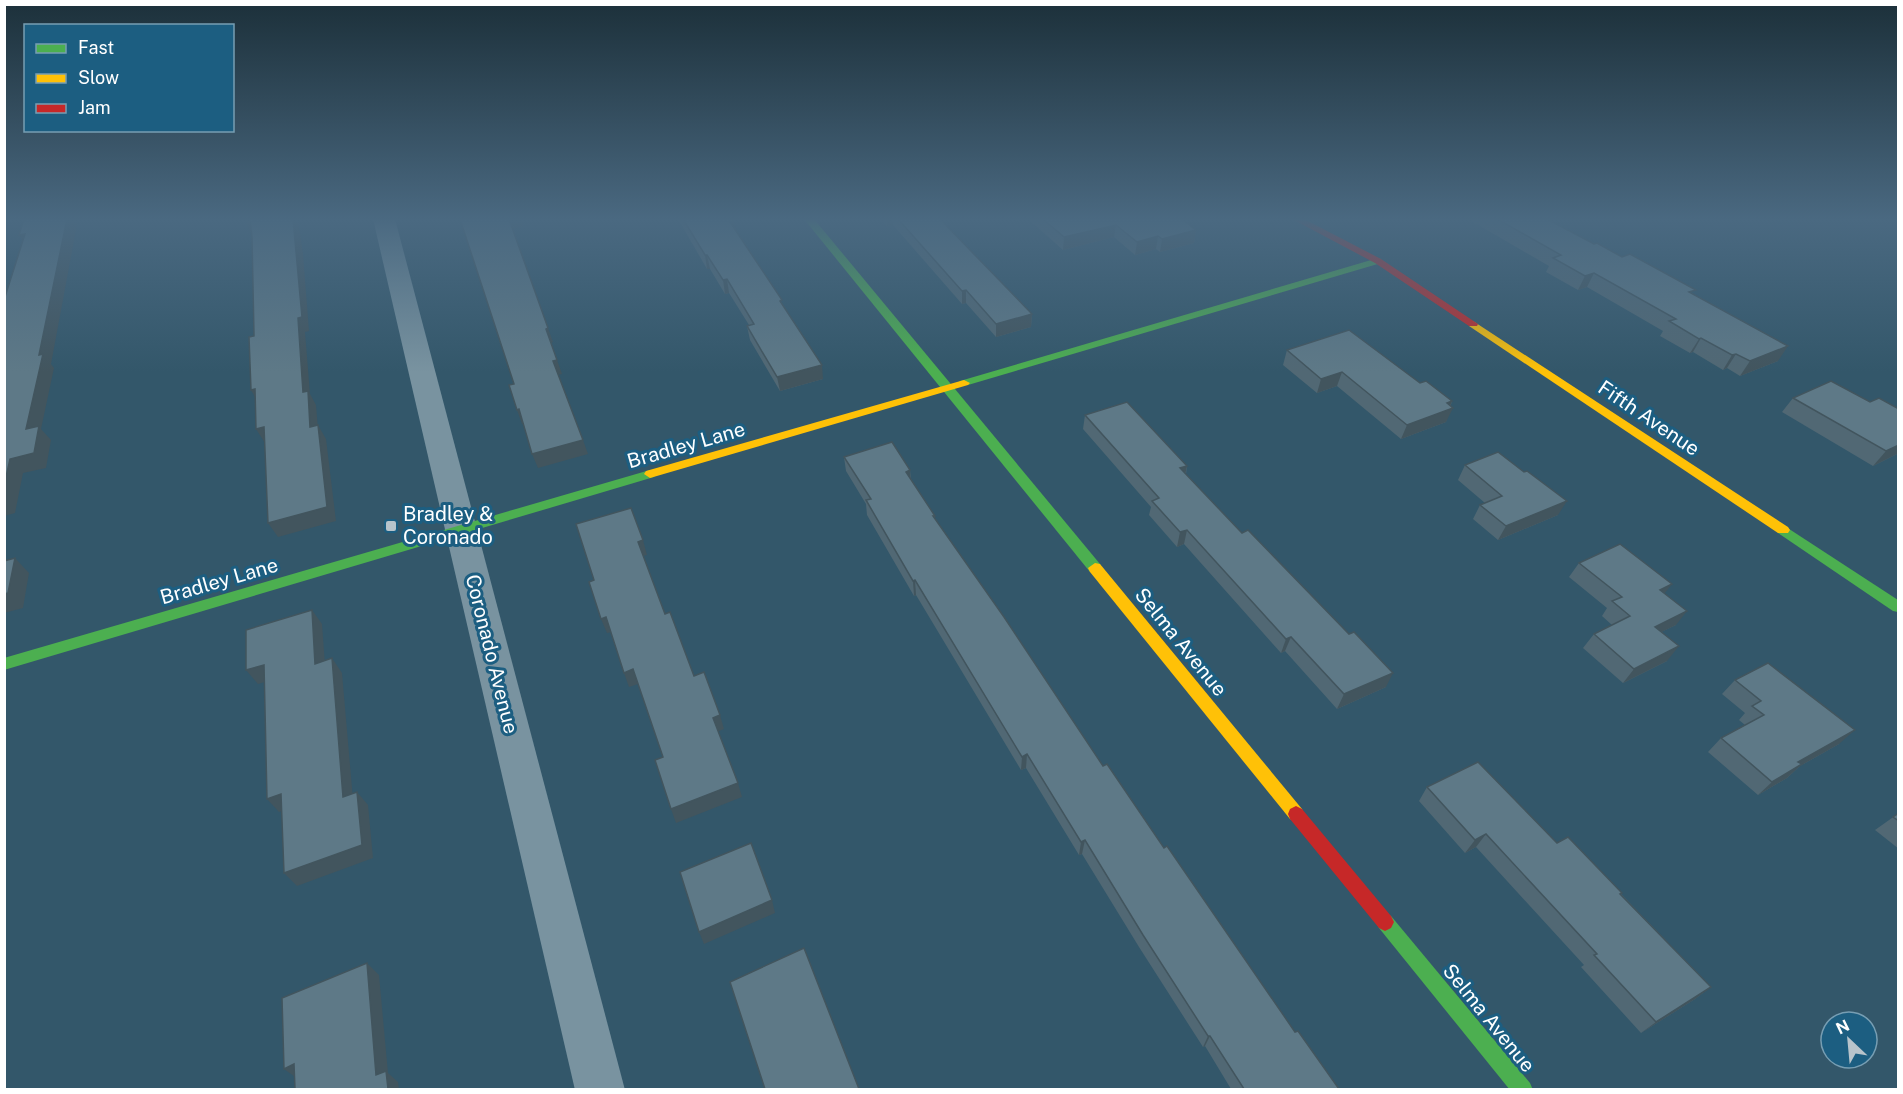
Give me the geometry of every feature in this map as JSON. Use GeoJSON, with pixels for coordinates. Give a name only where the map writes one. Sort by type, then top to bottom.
{"type":"FeatureCollection","features":[{"type":"Feature","properties":{"kind":"street","name":"Coronado Avenue"},"geometry":{"type":"LineString","coordinates":[[397,270],[600,1089]]}},
{"type":"Feature","properties":{"kind":"street","name":"Selma Avenue"},"geometry":{"type":"LineString","coordinates":[[851,270],[1522,1089]]}},
{"type":"Feature","properties":{"kind":"street","name":"Bradley Lane"},"geometry":{"type":"LineString","coordinates":[[4,664],[1347,270]]}},
{"type":"Feature","properties":{"kind":"street","name":"Fifth Avenue"},"geometry":{"type":"LineString","coordinates":[[1392,270],[1899,608]]}},
{"type":"Feature","properties":{"kind":"building"},"geometry":{"type":"Polygon","coordinates":[[[14,270],[56,270],[39,355],[43,354],[26,429],[39,426],[34,453],[10,459],[4,486],[4,300],[14,270]]]}},
{"type":"Feature","properties":{"kind":"building"},"geometry":{"type":"Polygon","coordinates":[[[253,270],[298,270],[302,317],[298,318],[303,392],[308,391],[310,427],[318,425],[327,507],[268,523],[264,427],[256,429],[255,389],[251,390],[249,337],[254,336],[253,270]]]}},
{"type":"Feature","properties":{"kind":"building"},"geometry":{"type":"Polygon","coordinates":[[[477,270],[527,270],[548,328],[546,329],[557,360],[553,361],[583,440],[532,454],[519,409],[517,410],[509,385],[514,384],[477,270]]]}},
{"type":"Feature","properties":{"kind":"building"},"geometry":{"type":"Polygon","coordinates":[[[717,270],[762,270],[822,365],[777,377],[747,326],[754,324],[727,279],[723,280],[717,270]]]}},
{"type":"Feature","properties":{"kind":"building"},"geometry":{"type":"Polygon","coordinates":[[[943,270],[989,270],[1032,314],[996,324],[966,290],[962,291],[943,270]]]}},
{"type":"Feature","properties":{"kind":"building"},"geometry":{"type":"Polygon","coordinates":[[[1574,270],[1659,270],[1696,290],[1689,292],[1788,346],[1750,361],[1736,354],[1732,355],[1699,339],[1669,321],[1676,319],[1594,273],[1585,276],[1574,270]]]}},
{"type":"Feature","properties":{"kind":"building"},"geometry":{"type":"Polygon","coordinates":[[[1349,330],[1420,383],[1426,381],[1452,401],[1447,403],[1453,408],[1407,425],[1342,372],[1321,379],[1287,350],[1349,330]]]}},
{"type":"Feature","properties":{"kind":"building"},"geometry":{"type":"Polygon","coordinates":[[[1831,381],[1870,402],[1879,398],[1899,409],[1899,445],[1886,451],[1793,398],[1831,381]]]}},
{"type":"Feature","properties":{"kind":"building"},"geometry":{"type":"Polygon","coordinates":[[[1127,402],[1187,466],[1180,468],[1242,533],[1248,530],[1349,634],[1354,632],[1393,673],[1344,694],[1291,637],[1286,639],[1187,530],[1180,532],[1152,501],[1159,498],[1085,415],[1127,402]]]}},
{"type":"Feature","properties":{"kind":"building"},"geometry":{"type":"Polygon","coordinates":[[[892,442],[910,470],[906,472],[935,516],[933,516],[1004,617],[1103,766],[1107,764],[1164,848],[1167,846],[1295,1032],[1298,1031],[1339,1089],[1244,1089],[1143,935],[1085,840],[1081,842],[1027,754],[1022,757],[915,580],[913,581],[866,500],[871,499],[844,457],[892,442]]]}},
{"type":"Feature","properties":{"kind":"building"},"geometry":{"type":"Polygon","coordinates":[[[1498,452],[1567,501],[1506,526],[1480,505],[1502,496],[1465,465],[1498,452]]]}},
{"type":"Feature","properties":{"kind":"building"},"geometry":{"type":"Polygon","coordinates":[[[631,508],[643,540],[638,542],[665,614],[670,612],[694,676],[704,672],[720,715],[713,718],[738,783],[671,809],[655,760],[663,757],[633,669],[624,673],[606,617],[601,619],[589,582],[594,580],[576,524],[631,508]]]}},
{"type":"Feature","properties":{"kind":"building"},"geometry":{"type":"Polygon","coordinates":[[[1620,544],[1672,584],[1660,590],[1687,611],[1655,627],[1679,646],[1634,669],[1594,634],[1630,616],[1612,601],[1622,597],[1579,563],[1620,544]]]}},
{"type":"Feature","properties":{"kind":"building"},"geometry":{"type":"Polygon","coordinates":[[[15,558],[8,593],[4,594],[4,561],[15,558]]]}},
{"type":"Feature","properties":{"kind":"building"},"geometry":{"type":"Polygon","coordinates":[[[312,610],[315,664],[332,658],[343,797],[357,792],[362,845],[284,873],[281,794],[267,799],[264,665],[246,670],[246,630],[312,610]]]}},
{"type":"Feature","properties":{"kind":"building"},"geometry":{"type":"Polygon","coordinates":[[[1768,663],[1855,730],[1798,762],[1802,764],[1772,782],[1721,738],[1764,715],[1752,706],[1761,701],[1735,680],[1768,663]]]}},
{"type":"Feature","properties":{"kind":"building"},"geometry":{"type":"Polygon","coordinates":[[[1478,762],[1557,843],[1568,837],[1711,987],[1656,1022],[1594,955],[1597,954],[1486,834],[1475,840],[1427,787],[1478,762]]]}},
{"type":"Feature","properties":{"kind":"building"},"geometry":{"type":"Polygon","coordinates":[[[1899,813],[1899,821],[1893,817],[1899,813]]]}},
{"type":"Feature","properties":{"kind":"building"},"geometry":{"type":"Polygon","coordinates":[[[751,843],[772,900],[699,932],[680,872],[751,843]]]}},
{"type":"Feature","properties":{"kind":"building"},"geometry":{"type":"Polygon","coordinates":[[[804,948],[859,1089],[765,1089],[730,982],[804,948]]]}},
{"type":"Feature","properties":{"kind":"building"},"geometry":{"type":"Polygon","coordinates":[[[367,963],[376,1075],[386,1071],[388,1089],[295,1089],[294,1064],[284,1069],[282,998],[367,963]]]}},
{"type":"Feature","properties":{"kind":"traffic: fast"},"geometry":{"type":"LineString","coordinates":[[851,270],[1095,568]]}},
{"type":"Feature","properties":{"kind":"traffic: fast"},"geometry":{"type":"LineString","coordinates":[[964,383],[1347,270]]}},
{"type":"Feature","properties":{"kind":"traffic: fast"},"geometry":{"type":"LineString","coordinates":[[4,664],[650,474]]}},
{"type":"Feature","properties":{"kind":"traffic: fast"},"geometry":{"type":"LineString","coordinates":[[1783,530],[1898,607]]}},
{"type":"Feature","properties":{"kind":"traffic: fast"},"geometry":{"type":"LineString","coordinates":[[1385,922],[1523,1090]]}},
{"type":"Feature","properties":{"kind":"traffic: slow"},"geometry":{"type":"LineString","coordinates":[[1473,324],[1783,530]]}},
{"type":"Feature","properties":{"kind":"traffic: slow"},"geometry":{"type":"LineString","coordinates":[[650,474],[964,383]]}},
{"type":"Feature","properties":{"kind":"traffic: slow"},"geometry":{"type":"LineString","coordinates":[[1095,568],[1296,814]]}},
{"type":"Feature","properties":{"kind":"traffic: jam"},"geometry":{"type":"LineString","coordinates":[[1392,270],[1473,324]]}},
{"type":"Feature","properties":{"kind":"traffic: jam"},"geometry":{"type":"LineString","coordinates":[[1296,814],[1385,922]]}},
{"type":"Feature","properties":{"kind":"place","name":"Bradley & Coronado"},"geometry":{"type":"Point","coordinates":[391,526]}}]}
